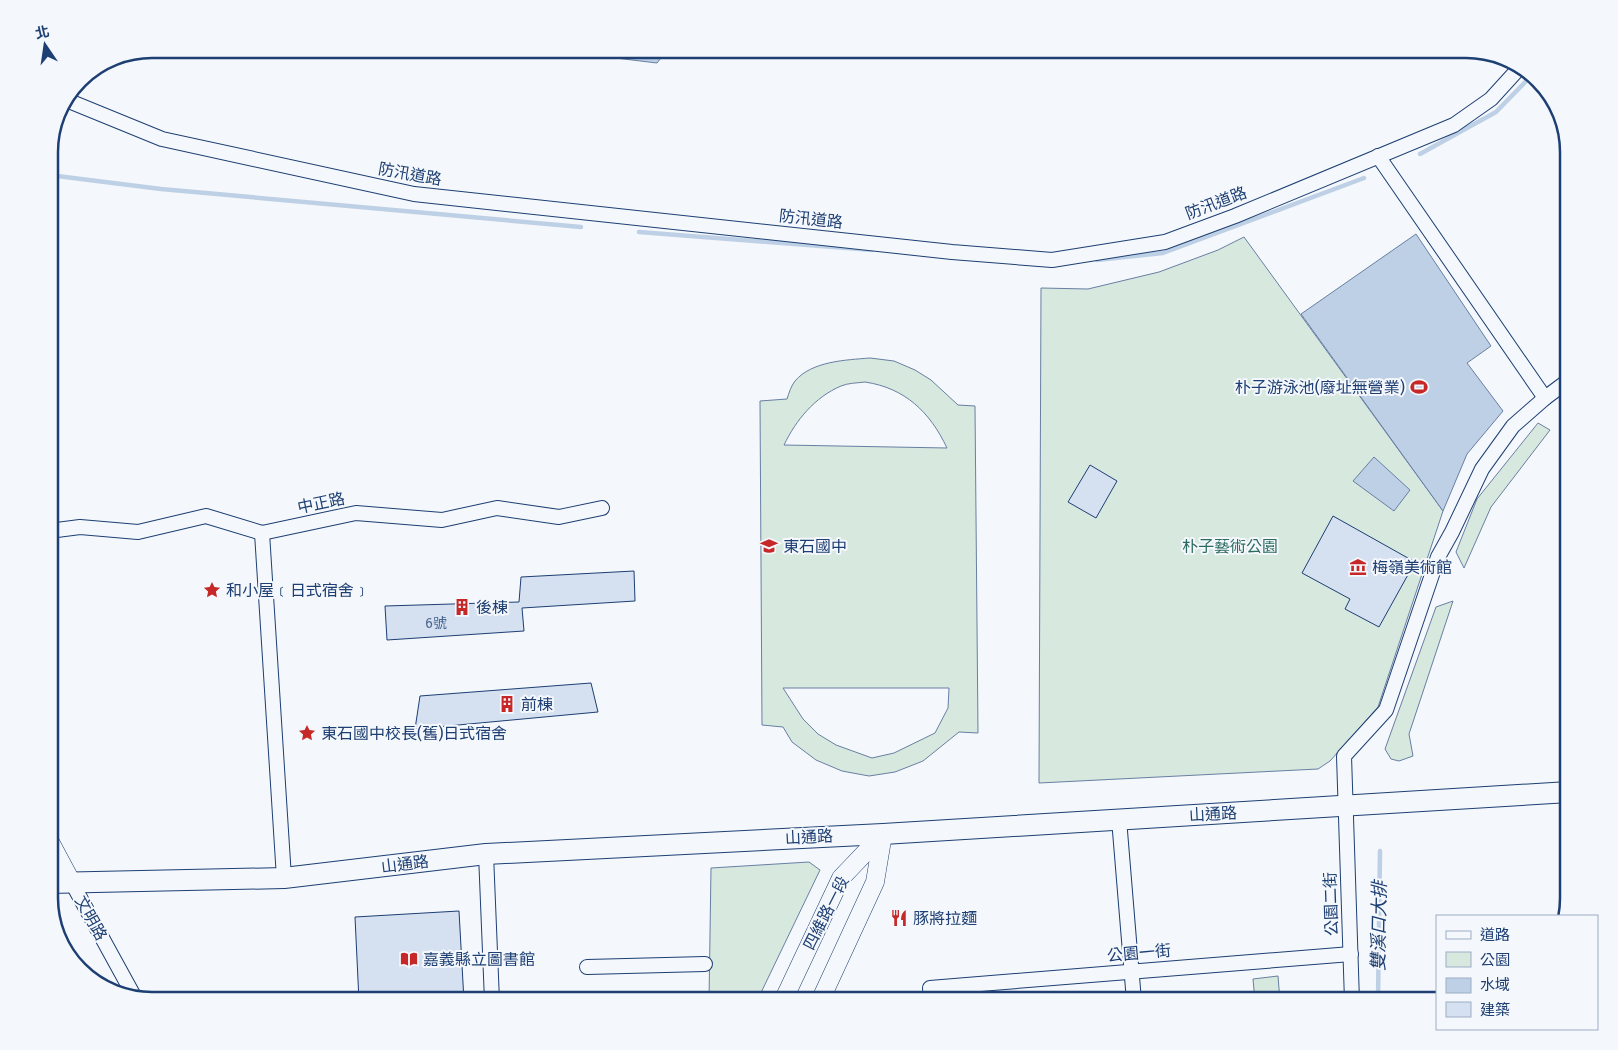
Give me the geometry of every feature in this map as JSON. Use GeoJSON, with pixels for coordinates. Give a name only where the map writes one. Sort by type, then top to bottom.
{"type":"FeatureCollection","features":[{"type":"Feature","properties":{"kind":"main road","name":"山通路"},"geometry":{"type":"LineString","coordinates":[[58,883],[284,878],[486,854],[882,834],[1560,793]]}},
{"type":"Feature","properties":{"kind":"street","name":"防汛道路"},"geometry":{"type":"LineString","coordinates":[[71,102],[162,139],[414,194],[942,251],[1052,260],[1165,242],[1235,216],[1454,125],[1491,99],[1516,71]]}},
{"type":"Feature","properties":{"kind":"street"},"geometry":{"type":"LineString","coordinates":[[1378,156],[1545,398]]}},
{"type":"Feature","properties":{"kind":"street","name":"公園二街"},"geometry":{"type":"LineString","coordinates":[[1352,992],[1344,756],[1386,710],[1438,557],[1482,468],[1513,426],[1560,387]]}},
{"type":"Feature","properties":{"kind":"street","name":"中正路"},"geometry":{"type":"LineString","coordinates":[[58,530],[80,527],[138,532],[206,516],[262,533],[356,513],[442,520],[497,508],[559,517],[602,508]]}},
{"type":"Feature","properties":{"kind":"street"},"geometry":{"type":"LineString","coordinates":[[262,533],[284,878]]}},
{"type":"Feature","properties":{"kind":"street"},"geometry":{"type":"LineString","coordinates":[[1119,819],[1133,992]]}},
{"type":"Feature","properties":{"kind":"street","name":"四維路一段"},"geometry":{"type":"LineString","coordinates":[[787,992],[841,878],[882,834]]}},
{"type":"Feature","properties":{"kind":"street","name":"四維路一段"},"geometry":{"type":"LineString","coordinates":[[824,992],[875,882],[882,834]]}},
{"type":"Feature","properties":{"kind":"street"},"geometry":{"type":"LineString","coordinates":[[486,854],[492,992]]}},
{"type":"Feature","properties":{"kind":"street","name":"文明路"},"geometry":{"type":"LineString","coordinates":[[58,856],[131,991]]}},
{"type":"Feature","properties":{"kind":"street","name":"公園一街"},"geometry":{"type":"LineString","coordinates":[[948,992],[1132,972],[1351,954]]}},
{"type":"Feature","properties":{"kind":"street"},"geometry":{"type":"LineString","coordinates":[[587,967],[705,964]]}},
{"type":"Feature","properties":{"kind":"green space","name":"朴子藝術公園"},"geometry":{"type":"Polygon","coordinates":[[[1244,237],[1443,511],[1378,707],[1330,761],[1318,769],[1039,783],[1041,288],[1088,289],[1159,272],[1218,250],[1244,237]]]}},
{"type":"Feature","properties":{"kind":"green space"},"geometry":{"type":"Polygon","coordinates":[[[870,358],[894,361],[915,370],[931,380],[958,405],[975,406],[978,733],[959,732],[923,761],[895,772],[869,776],[842,771],[816,760],[792,742],[783,727],[762,725],[760,401],[787,399],[795,381],[802,374],[820,365],[870,358]],[[865,382],[844,385],[823,396],[800,418],[784,445],[947,448],[933,423],[915,404],[892,390],[865,382]],[[783,688],[803,719],[818,734],[836,745],[872,758],[894,753],[935,733],[948,708],[949,688],[783,688]]]}},
{"type":"Feature","properties":{"kind":"green space"},"geometry":{"type":"Polygon","coordinates":[[[1538,423],[1550,430],[1491,507],[1464,568],[1456,552],[1477,499],[1538,423]]]}},
{"type":"Feature","properties":{"kind":"green space"},"geometry":{"type":"Polygon","coordinates":[[[1453,601],[1409,734],[1413,756],[1399,761],[1391,759],[1385,749],[1436,607],[1453,601]]]}},
{"type":"Feature","properties":{"kind":"green space"},"geometry":{"type":"Polygon","coordinates":[[[809,862],[820,870],[761,992],[709,992],[711,868],[809,862]]]}},
{"type":"Feature","properties":{"kind":"green space"},"geometry":{"type":"Polygon","coordinates":[[[1278,976],[1279,992],[1254,992],[1253,979],[1278,976]]]}},
{"type":"Feature","properties":{"kind":"water"},"geometry":{"type":"Polygon","coordinates":[[[616,58],[661,58],[657,63],[616,58]]]}},
{"type":"Feature","properties":{"kind":"water","name":"朴子游泳池(廢址無營業)"},"geometry":{"type":"Polygon","coordinates":[[[1416,234],[1491,346],[1467,363],[1503,411],[1467,454],[1443,511],[1301,314],[1416,234]]]}},
{"type":"Feature","properties":{"kind":"water"},"geometry":{"type":"Polygon","coordinates":[[[1374,457],[1410,490],[1394,511],[1353,481],[1374,457]]]}},
{"type":"Feature","properties":{"kind":"building"},"geometry":{"type":"Polygon","coordinates":[[[1090,465],[1117,481],[1096,518],[1068,502],[1090,465]]]}},
{"type":"Feature","properties":{"kind":"building","name":"梅嶺美術館"},"geometry":{"type":"Polygon","coordinates":[[[1333,516],[1415,562],[1379,627],[1345,609],[1350,599],[1302,573],[1333,516]]]}},
{"type":"Feature","properties":{"kind":"building","name":"後棟"},"geometry":{"type":"Polygon","coordinates":[[[634,571],[635,601],[522,608],[524,631],[387,640],[385,606],[519,602],[521,577],[634,571]]]}},
{"type":"Feature","properties":{"kind":"building","name":"前棟"},"geometry":{"type":"Polygon","coordinates":[[[591,683],[598,712],[415,729],[420,696],[591,683]]]}},
{"type":"Feature","properties":{"kind":"building","name":"嘉義縣立圖書館"},"geometry":{"type":"Polygon","coordinates":[[[459,911],[464,992],[359,992],[355,917],[459,911]]]}},
{"type":"Feature","properties":{"kind":"waterway"},"geometry":{"type":"LineString","coordinates":[[1420,154],[1496,112],[1527,80]]}},
{"type":"Feature","properties":{"kind":"waterway"},"geometry":{"type":"LineString","coordinates":[[58,176],[161,189],[581,227]]}},
{"type":"Feature","properties":{"kind":"waterway"},"geometry":{"type":"LineString","coordinates":[[1097,260],[1163,253],[1364,178]]}},
{"type":"Feature","properties":{"kind":"waterway"},"geometry":{"type":"LineString","coordinates":[[639,232],[872,250]]}},
{"type":"Feature","properties":{"kind":"waterway","name":"雙溪口大排"},"geometry":{"type":"LineString","coordinates":[[1378,992],[1380,851]]}},
{"type":"Feature","properties":{"kind":"place","name":"朴子游泳池(廢址無營業)"},"geometry":{"type":"Point","coordinates":[1419,387]}},
{"type":"Feature","properties":{"kind":"place","name":"東石國中"},"geometry":{"type":"Point","coordinates":[769,546]}},
{"type":"Feature","properties":{"kind":"place","name":"梅嶺美術館"},"geometry":{"type":"Point","coordinates":[1358,567]}},
{"type":"Feature","properties":{"kind":"place","name":"和小屋﹝日式宿舍﹞"},"geometry":{"type":"Point","coordinates":[212,590]}},
{"type":"Feature","properties":{"kind":"place","name":"後棟"},"geometry":{"type":"Point","coordinates":[462,607]}},
{"type":"Feature","properties":{"kind":"place","name":"前棟"},"geometry":{"type":"Point","coordinates":[507,704]}},
{"type":"Feature","properties":{"kind":"place","name":"東石國中校長(舊)日式宿舍"},"geometry":{"type":"Point","coordinates":[307,733]}},
{"type":"Feature","properties":{"kind":"place","name":"豚將拉麵"},"geometry":{"type":"Point","coordinates":[899,918]}},
{"type":"Feature","properties":{"kind":"place","name":"嘉義縣立圖書館"},"geometry":{"type":"Point","coordinates":[409,959]}}]}
